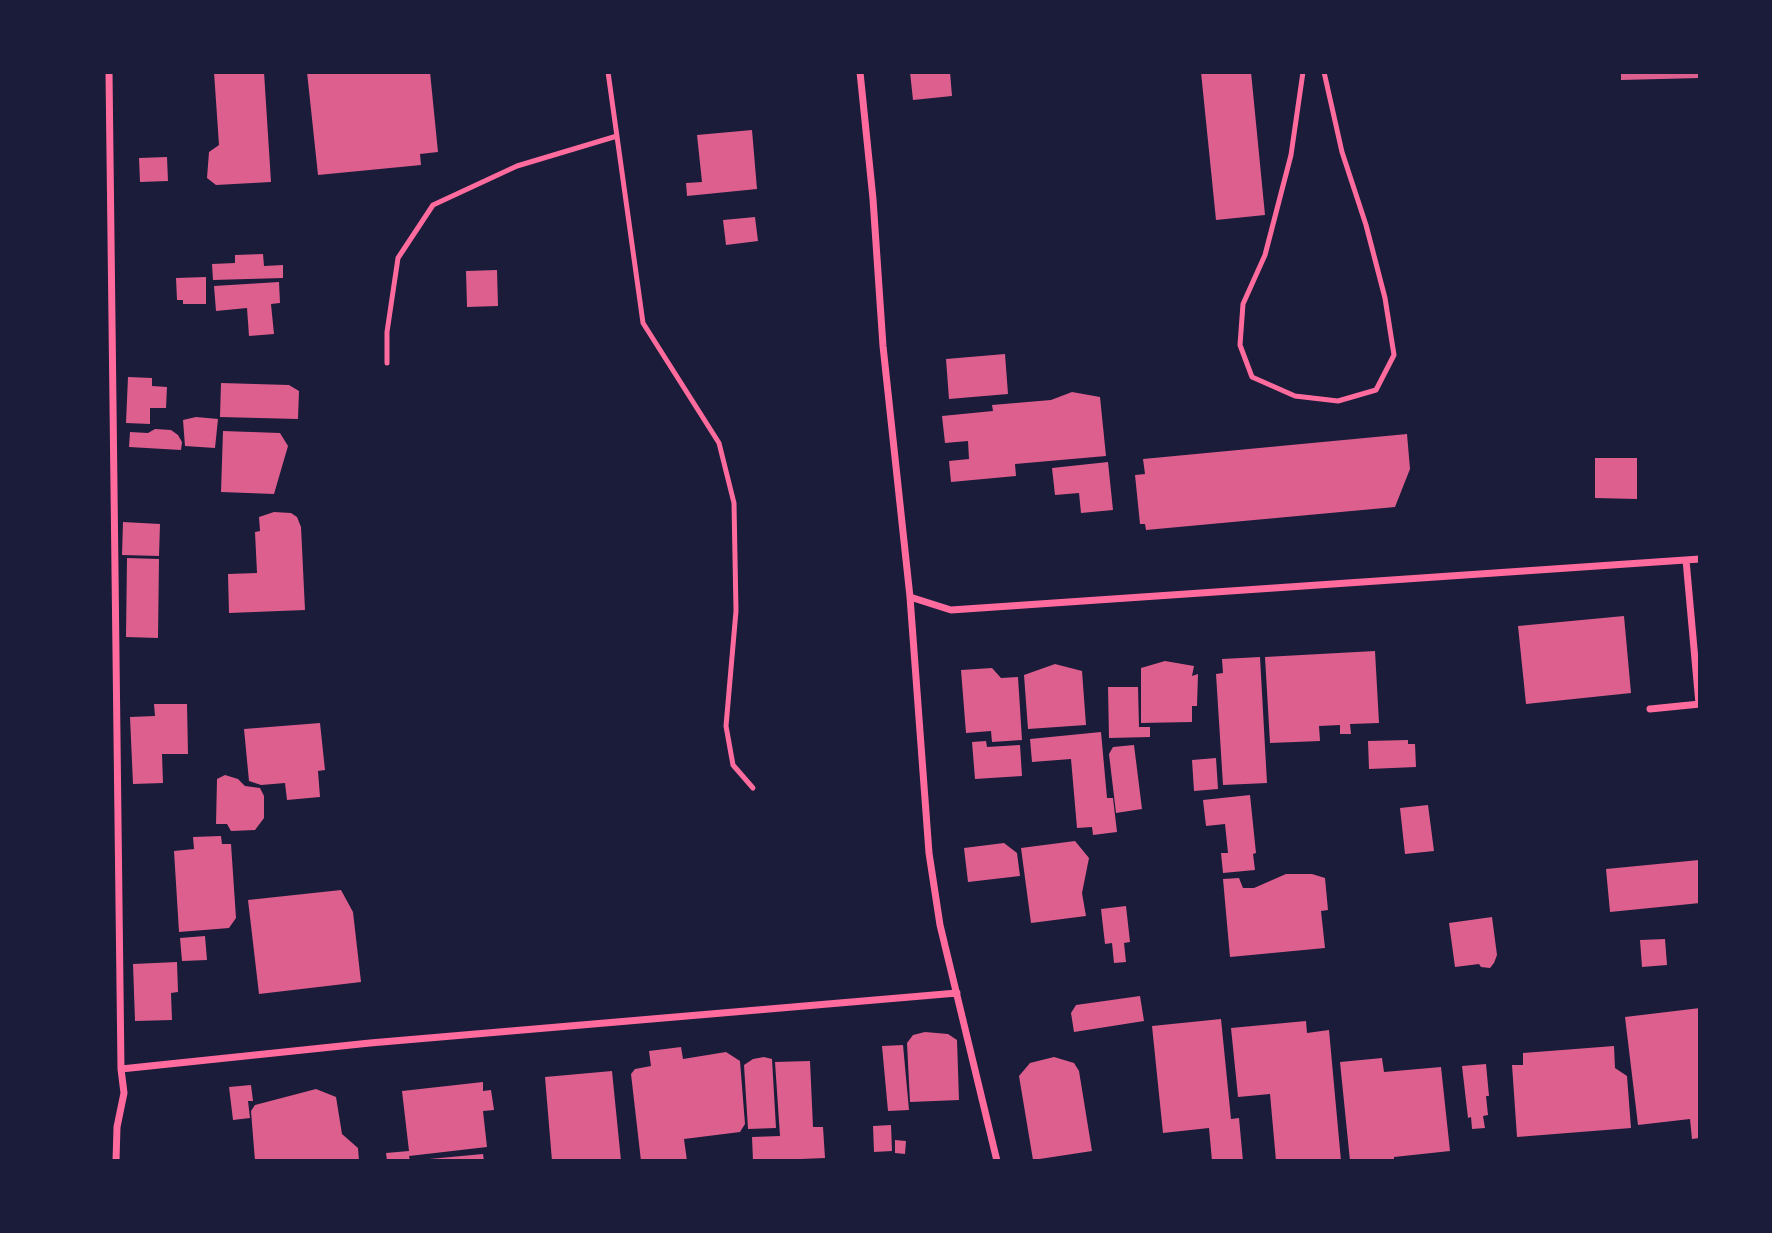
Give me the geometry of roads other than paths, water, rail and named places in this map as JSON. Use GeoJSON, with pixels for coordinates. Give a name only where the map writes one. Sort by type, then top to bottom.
{"type":"FeatureCollection","features":[{"type":"Feature","properties":{"kind":"street"},"geometry":{"type":"LineString","coordinates":[[109,72],[121,1069],[124,1093],[117,1127],[116,1161]]}},
{"type":"Feature","properties":{"kind":"street"},"geometry":{"type":"LineString","coordinates":[[860,72],[873,199],[883,346],[909,597],[929,853],[940,925],[997,1161]]}},
{"type":"Feature","properties":{"kind":"street"},"geometry":{"type":"LineString","coordinates":[[909,597],[951,610],[1700,559]]}},
{"type":"Feature","properties":{"kind":"street"},"geometry":{"type":"LineString","coordinates":[[1650,709],[1700,704],[1686,560]]}},
{"type":"Feature","properties":{"kind":"street"},"geometry":{"type":"LineString","coordinates":[[121,1069],[370,1043],[957,993]]}},
{"type":"Feature","properties":{"kind":"lane"},"geometry":{"type":"LineString","coordinates":[[608,72],[643,323],[719,443],[734,503],[736,611],[726,726],[733,765],[753,788]]}},
{"type":"Feature","properties":{"kind":"lane"},"geometry":{"type":"LineString","coordinates":[[1303,72],[1291,155],[1265,255],[1243,304],[1240,345],[1252,377],[1295,396],[1338,401],[1376,390],[1394,355],[1385,298],[1366,225],[1342,152],[1324,72]]}},
{"type":"Feature","properties":{"kind":"lane"},"geometry":{"type":"LineString","coordinates":[[387,363],[387,332],[398,258],[433,205],[517,166],[617,136]]}}]}
